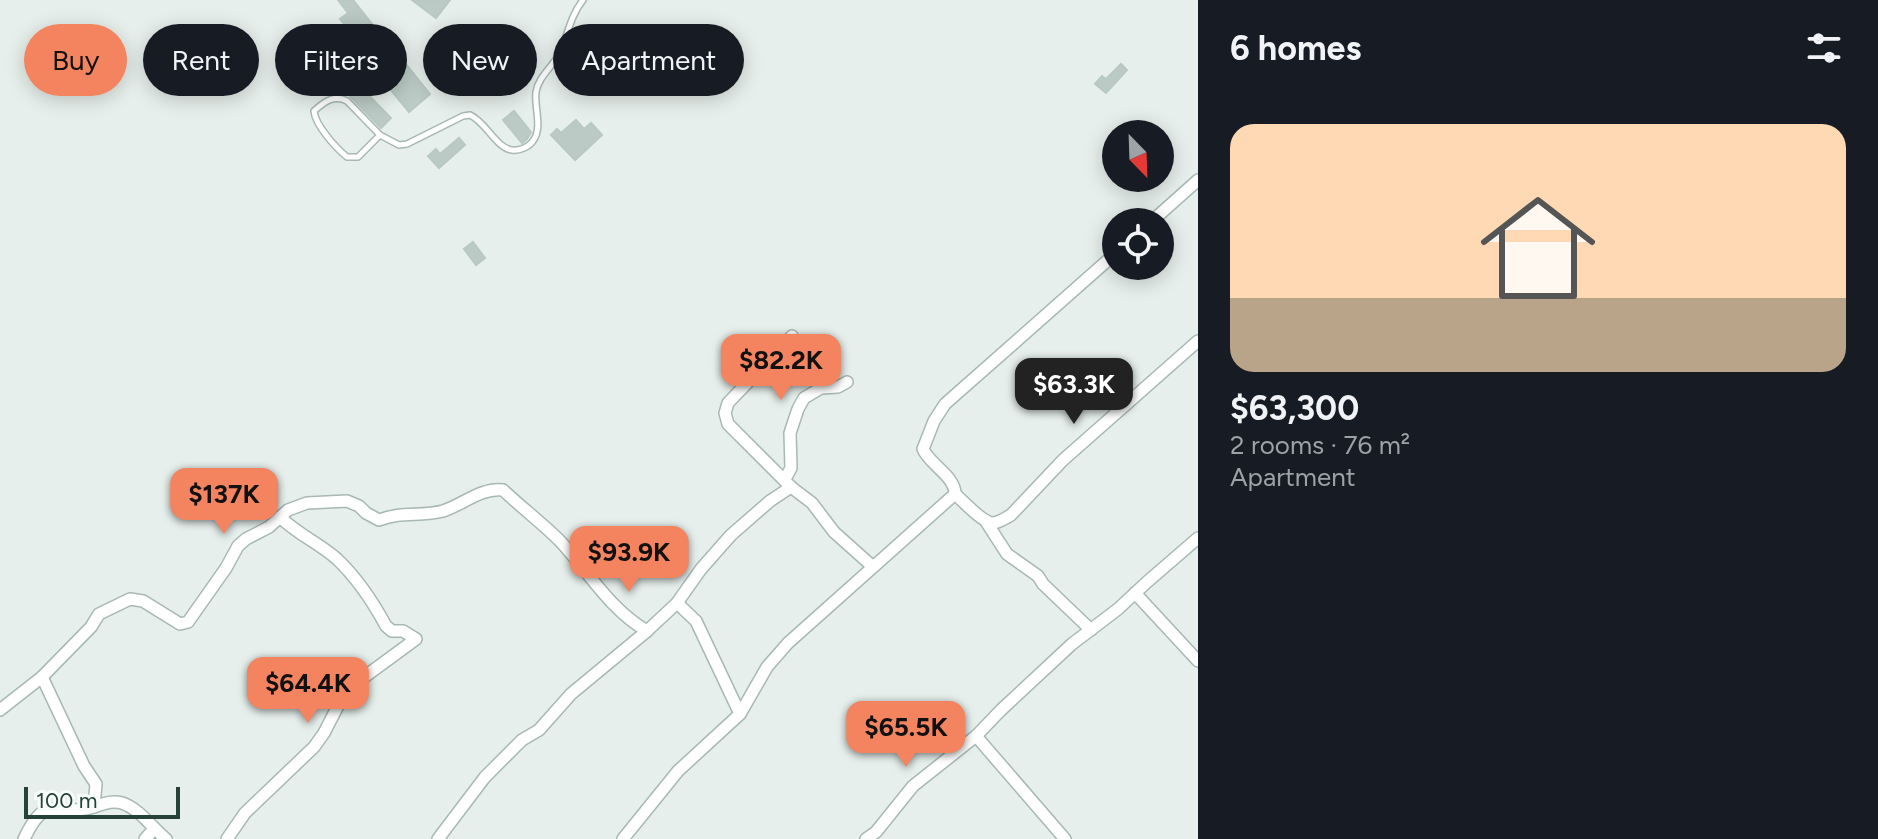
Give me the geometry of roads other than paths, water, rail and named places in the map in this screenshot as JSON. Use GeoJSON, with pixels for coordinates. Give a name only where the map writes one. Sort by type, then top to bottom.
{"type":"FeatureCollection","features":[{"type":"Feature","properties":{"kind":"street"},"geometry":{"type":"LineString","coordinates":[[1167,208],[1198,180]]}},
{"type":"Feature","properties":{"kind":"street"},"geometry":{"type":"LineString","coordinates":[[623,839],[678,771],[740,714],[767,667],[788,643],[955,494],[953,483],[923,449],[934,421],[945,404],[1102,265]]}},
{"type":"Feature","properties":{"kind":"street"},"geometry":{"type":"LineString","coordinates":[[792,336],[728,403],[725,413],[728,424],[812,503],[834,532],[872,566]]}},
{"type":"Feature","properties":{"kind":"street"},"geometry":{"type":"LineString","coordinates":[[985,520],[992,523],[1011,515],[1063,460],[1198,341]]}},
{"type":"Feature","properties":{"kind":"street"},"geometry":{"type":"LineString","coordinates":[[438,839],[485,777],[522,740],[539,730],[571,694],[677,603],[731,535],[788,483],[790,433],[804,398],[821,388],[838,387],[847,382]]}},
{"type":"Feature","properties":{"kind":"street"},"geometry":{"type":"LineString","coordinates":[[0,710],[42,677],[91,627],[99,614],[130,599],[143,601],[180,624],[188,622],[238,546],[269,527],[288,510],[307,503],[347,501],[379,520],[394,514],[443,511],[485,492],[503,490],[559,541],[625,616],[647,631]]}},
{"type":"Feature","properties":{"kind":"street"},"geometry":{"type":"LineString","coordinates":[[955,494],[985,520],[1007,554],[1038,576],[1091,630]]}},
{"type":"Feature","properties":{"kind":"street"},"geometry":{"type":"LineString","coordinates":[[227,839],[245,813],[314,747],[342,698],[356,683],[416,639],[386,626],[364,590],[336,558],[293,530],[280,517]]}},
{"type":"Feature","properties":{"kind":"street"},"geometry":{"type":"LineString","coordinates":[[866,839],[876,832],[913,786],[976,736],[1001,710],[1198,538]]}},
{"type":"Feature","properties":{"kind":"street"},"geometry":{"type":"LineString","coordinates":[[1135,593],[1198,661]]}},
{"type":"Feature","properties":{"kind":"street"},"geometry":{"type":"LineString","coordinates":[[677,603],[696,621],[740,714]]}},
{"type":"Feature","properties":{"kind":"street"},"geometry":{"type":"LineString","coordinates":[[42,677],[84,766],[96,784],[94,807]]}},
{"type":"Feature","properties":{"kind":"street"},"geometry":{"type":"LineString","coordinates":[[976,736],[1065,839]]}},
{"type":"Feature","properties":{"kind":"street"},"geometry":{"type":"LineString","coordinates":[[24,839],[31,824],[43,811],[52,808],[84,809],[105,802],[120,802],[136,810],[166,839]]}},
{"type":"Feature","properties":{"kind":"street"},"geometry":{"type":"LineString","coordinates":[[145,839],[154,829]]}},
{"type":"Feature","properties":{"kind":"lane"},"geometry":{"type":"LineString","coordinates":[[380,135],[358,157],[347,157],[315,119],[314,111],[330,99],[341,98],[380,135],[399,145],[470,115],[486,127],[503,147],[515,151],[523,149],[533,141],[538,131],[536,90],[540,80],[560,53],[572,15],[583,0]]}}]}
